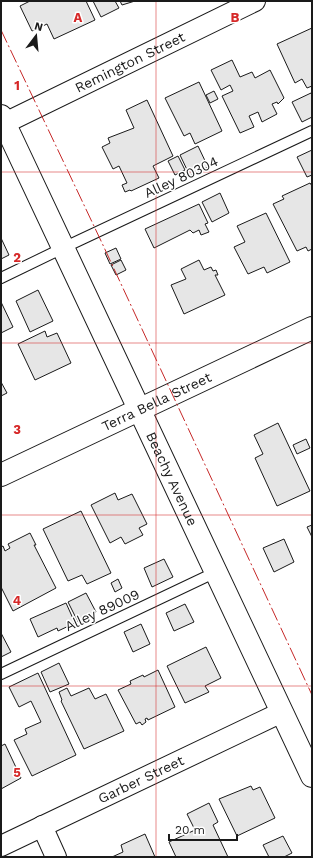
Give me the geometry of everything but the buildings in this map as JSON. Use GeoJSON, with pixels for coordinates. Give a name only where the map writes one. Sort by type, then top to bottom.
{"type":"FeatureCollection","features":[{"type":"Feature","properties":{"kind":"street","name":"Remington Street"},"geometry":{"type":"LineString","coordinates":[[3,119],[256,1]]}},
{"type":"Feature","properties":{"kind":"street","name":"Beachy Avenue"},"geometry":{"type":"LineString","coordinates":[[3,119],[312,776]]}},
{"type":"Feature","properties":{"kind":"street","name":"Terra Bella Street"},"geometry":{"type":"LineString","coordinates":[[1,475],[312,328]]}},
{"type":"Feature","properties":{"kind":"street","name":"Garber Street"},"geometry":{"type":"LineString","coordinates":[[1,846],[282,712]]}},
{"type":"Feature","properties":{"kind":"street"},"geometry":{"type":"LineString","coordinates":[[42,826],[56,857]]}},
{"type":"Feature","properties":{"kind":"lane","name":"Alley 80304"},"geometry":{"type":"LineString","coordinates":[[1,278],[312,131]]}},
{"type":"Feature","properties":{"kind":"lane","name":"Alley 89009"},"geometry":{"type":"LineString","coordinates":[[1,674],[216,572]]}},
{"type":"Feature","properties":{"kind":"power"},"geometry":{"type":"LineString","coordinates":[[1,30],[102,243],[312,695]]}}]}
